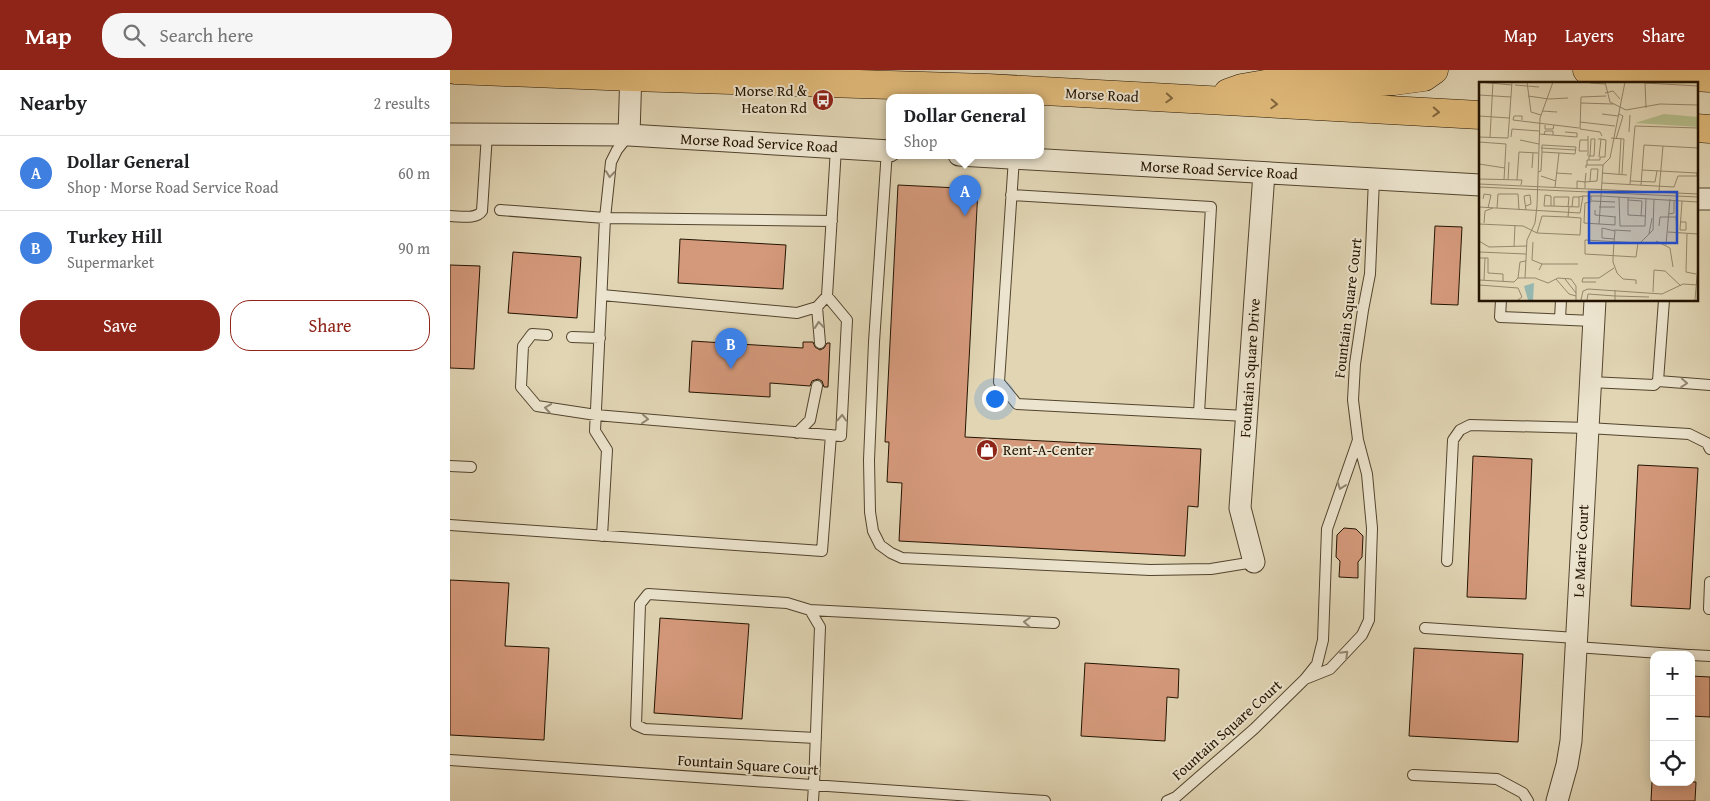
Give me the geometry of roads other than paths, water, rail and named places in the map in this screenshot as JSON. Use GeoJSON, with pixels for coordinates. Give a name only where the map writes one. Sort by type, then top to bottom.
{"type":"FeatureCollection","features":[{"type":"Feature","properties":{"kind":"main road","name":"Morse Road"},"geometry":{"type":"LineString","coordinates":[[455,70],[631,74],[988,88],[1479,115]]}},
{"type":"Feature","properties":{"kind":"main road"},"geometry":{"type":"LineString","coordinates":[[1208,100],[1242,88],[1276,82],[1336,84],[1394,81],[1424,77],[1434,70]]}},
{"type":"Feature","properties":{"kind":"main road"},"geometry":{"type":"LineString","coordinates":[[1588,70],[1710,78]]}},
{"type":"Feature","properties":{"kind":"street"},"geometry":{"type":"LineString","coordinates":[[629,135],[631,74]]}},
{"type":"Feature","properties":{"kind":"street","name":"Morse Road Service Road"},"geometry":{"type":"LineString","coordinates":[[450,134],[629,135],[886,151]]}},
{"type":"Feature","properties":{"kind":"street","name":"Morse Road Service Road"},"geometry":{"type":"LineString","coordinates":[[1031,159],[1479,186]]}},
{"type":"Feature","properties":{"kind":"street","name":"Fountain Square Drive"},"geometry":{"type":"LineString","coordinates":[[1254,562],[1240,508],[1264,173]]}},
{"type":"Feature","properties":{"kind":"street","name":"Le Marie Court"},"geometry":{"type":"LineString","coordinates":[[1556,801],[1567,765],[1571,741],[1595,301]]}},
{"type":"Feature","properties":{"kind":"lane"},"geometry":{"type":"LineString","coordinates":[[450,216],[476,216],[482,211],[488,134]]}},
{"type":"Feature","properties":{"kind":"lane"},"geometry":{"type":"LineString","coordinates":[[602,536],[607,450],[595,431],[605,218],[611,162],[617,150],[629,135]]}},
{"type":"Feature","properties":{"kind":"lane"},"geometry":{"type":"LineString","coordinates":[[602,295],[797,313],[817,307],[827,296],[836,148]]}},
{"type":"Feature","properties":{"kind":"lane"},"geometry":{"type":"LineString","coordinates":[[887,159],[874,342],[869,460],[870,512],[873,531],[880,545],[902,558],[1150,570],[1211,569],[1254,562]]}},
{"type":"Feature","properties":{"kind":"lane"},"geometry":{"type":"LineString","coordinates":[[1014,159],[999,382],[1017,404],[1246,416]]}},
{"type":"Feature","properties":{"kind":"lane","name":"Fountain Square Court"},"geometry":{"type":"LineString","coordinates":[[1305,679],[1330,669],[1362,635],[1369,620],[1372,528],[1367,474],[1358,440],[1353,400],[1361,319],[1370,274],[1374,179]]}},
{"type":"Feature","properties":{"kind":"lane"},"geometry":{"type":"LineString","coordinates":[[1011,195],[1211,207],[1200,413]]}},
{"type":"Feature","properties":{"kind":"lane"},"geometry":{"type":"LineString","coordinates":[[500,210],[605,218],[832,221]]}},
{"type":"Feature","properties":{"kind":"lane"},"geometry":{"type":"LineString","coordinates":[[547,335],[532,334],[523,346],[521,386],[537,406],[596,415],[841,436],[847,320],[827,296]]}},
{"type":"Feature","properties":{"kind":"lane"},"geometry":{"type":"LineString","coordinates":[[1501,301],[1500,317],[1594,321]]}},
{"type":"Feature","properties":{"kind":"lane"},"geometry":{"type":"LineString","coordinates":[[1560,319],[1561,301]]}},
{"type":"Feature","properties":{"kind":"lane"},"geometry":{"type":"LineString","coordinates":[[1590,382],[1654,386],[1658,381],[1664,301]]}},
{"type":"Feature","properties":{"kind":"lane"},"geometry":{"type":"LineString","coordinates":[[817,307],[820,343]]}},
{"type":"Feature","properties":{"kind":"lane"},"geometry":{"type":"LineString","coordinates":[[572,336],[600,338]]}},
{"type":"Feature","properties":{"kind":"lane"},"geometry":{"type":"LineString","coordinates":[[1658,381],[1710,385]]}},
{"type":"Feature","properties":{"kind":"lane"},"geometry":{"type":"LineString","coordinates":[[797,433],[810,420],[817,386]]}},
{"type":"Feature","properties":{"kind":"lane"},"geometry":{"type":"LineString","coordinates":[[1447,561],[1453,440],[1460,430],[1470,425],[1588,428],[1689,434],[1707,443],[1710,449]]}},
{"type":"Feature","properties":{"kind":"lane"},"geometry":{"type":"LineString","coordinates":[[450,525],[822,551],[831,435]]}},
{"type":"Feature","properties":{"kind":"lane","name":"Fountain Square Court"},"geometry":{"type":"LineString","coordinates":[[1167,801],[1176,797],[1254,729],[1305,679],[1317,664],[1323,640],[1327,529],[1358,440]]}},
{"type":"Feature","properties":{"kind":"lane"},"geometry":{"type":"LineString","coordinates":[[450,466],[471,467]]}},
{"type":"Feature","properties":{"kind":"lane"},"geometry":{"type":"LineString","coordinates":[[1709,609],[1710,582]]}},
{"type":"Feature","properties":{"kind":"lane"},"geometry":{"type":"LineString","coordinates":[[816,738],[645,729],[636,725],[640,604],[648,594],[788,603],[810,610],[1054,623]]}},
{"type":"Feature","properties":{"kind":"lane"},"geometry":{"type":"LineString","coordinates":[[810,610],[820,627],[813,801]]}},
{"type":"Feature","properties":{"kind":"lane"},"geometry":{"type":"LineString","coordinates":[[1425,628],[1652,651]]}},
{"type":"Feature","properties":{"kind":"lane"},"geometry":{"type":"LineString","coordinates":[[1695,655],[1710,656]]}},
{"type":"Feature","properties":{"kind":"lane","name":"Fountain Square Court"},"geometry":{"type":"LineString","coordinates":[[450,760],[1045,801]]}},
{"type":"Feature","properties":{"kind":"lane"},"geometry":{"type":"LineString","coordinates":[[1413,775],[1497,779],[1523,794],[1528,801]]}},
{"type":"Feature","properties":{"kind":"place","name":"Morse Rd & Heaton Rd"},"geometry":{"type":"Point","coordinates":[823,100]}},
{"type":"Feature","properties":{"kind":"place","name":"Dollar General"},"geometry":{"type":"Point","coordinates":[965,216]}},
{"type":"Feature","properties":{"kind":"place","name":"Turkey Hill"},"geometry":{"type":"Point","coordinates":[731,369]}},
{"type":"Feature","properties":{"kind":"place","name":"Rent-A-Center"},"geometry":{"type":"Point","coordinates":[987,450]}}]}
